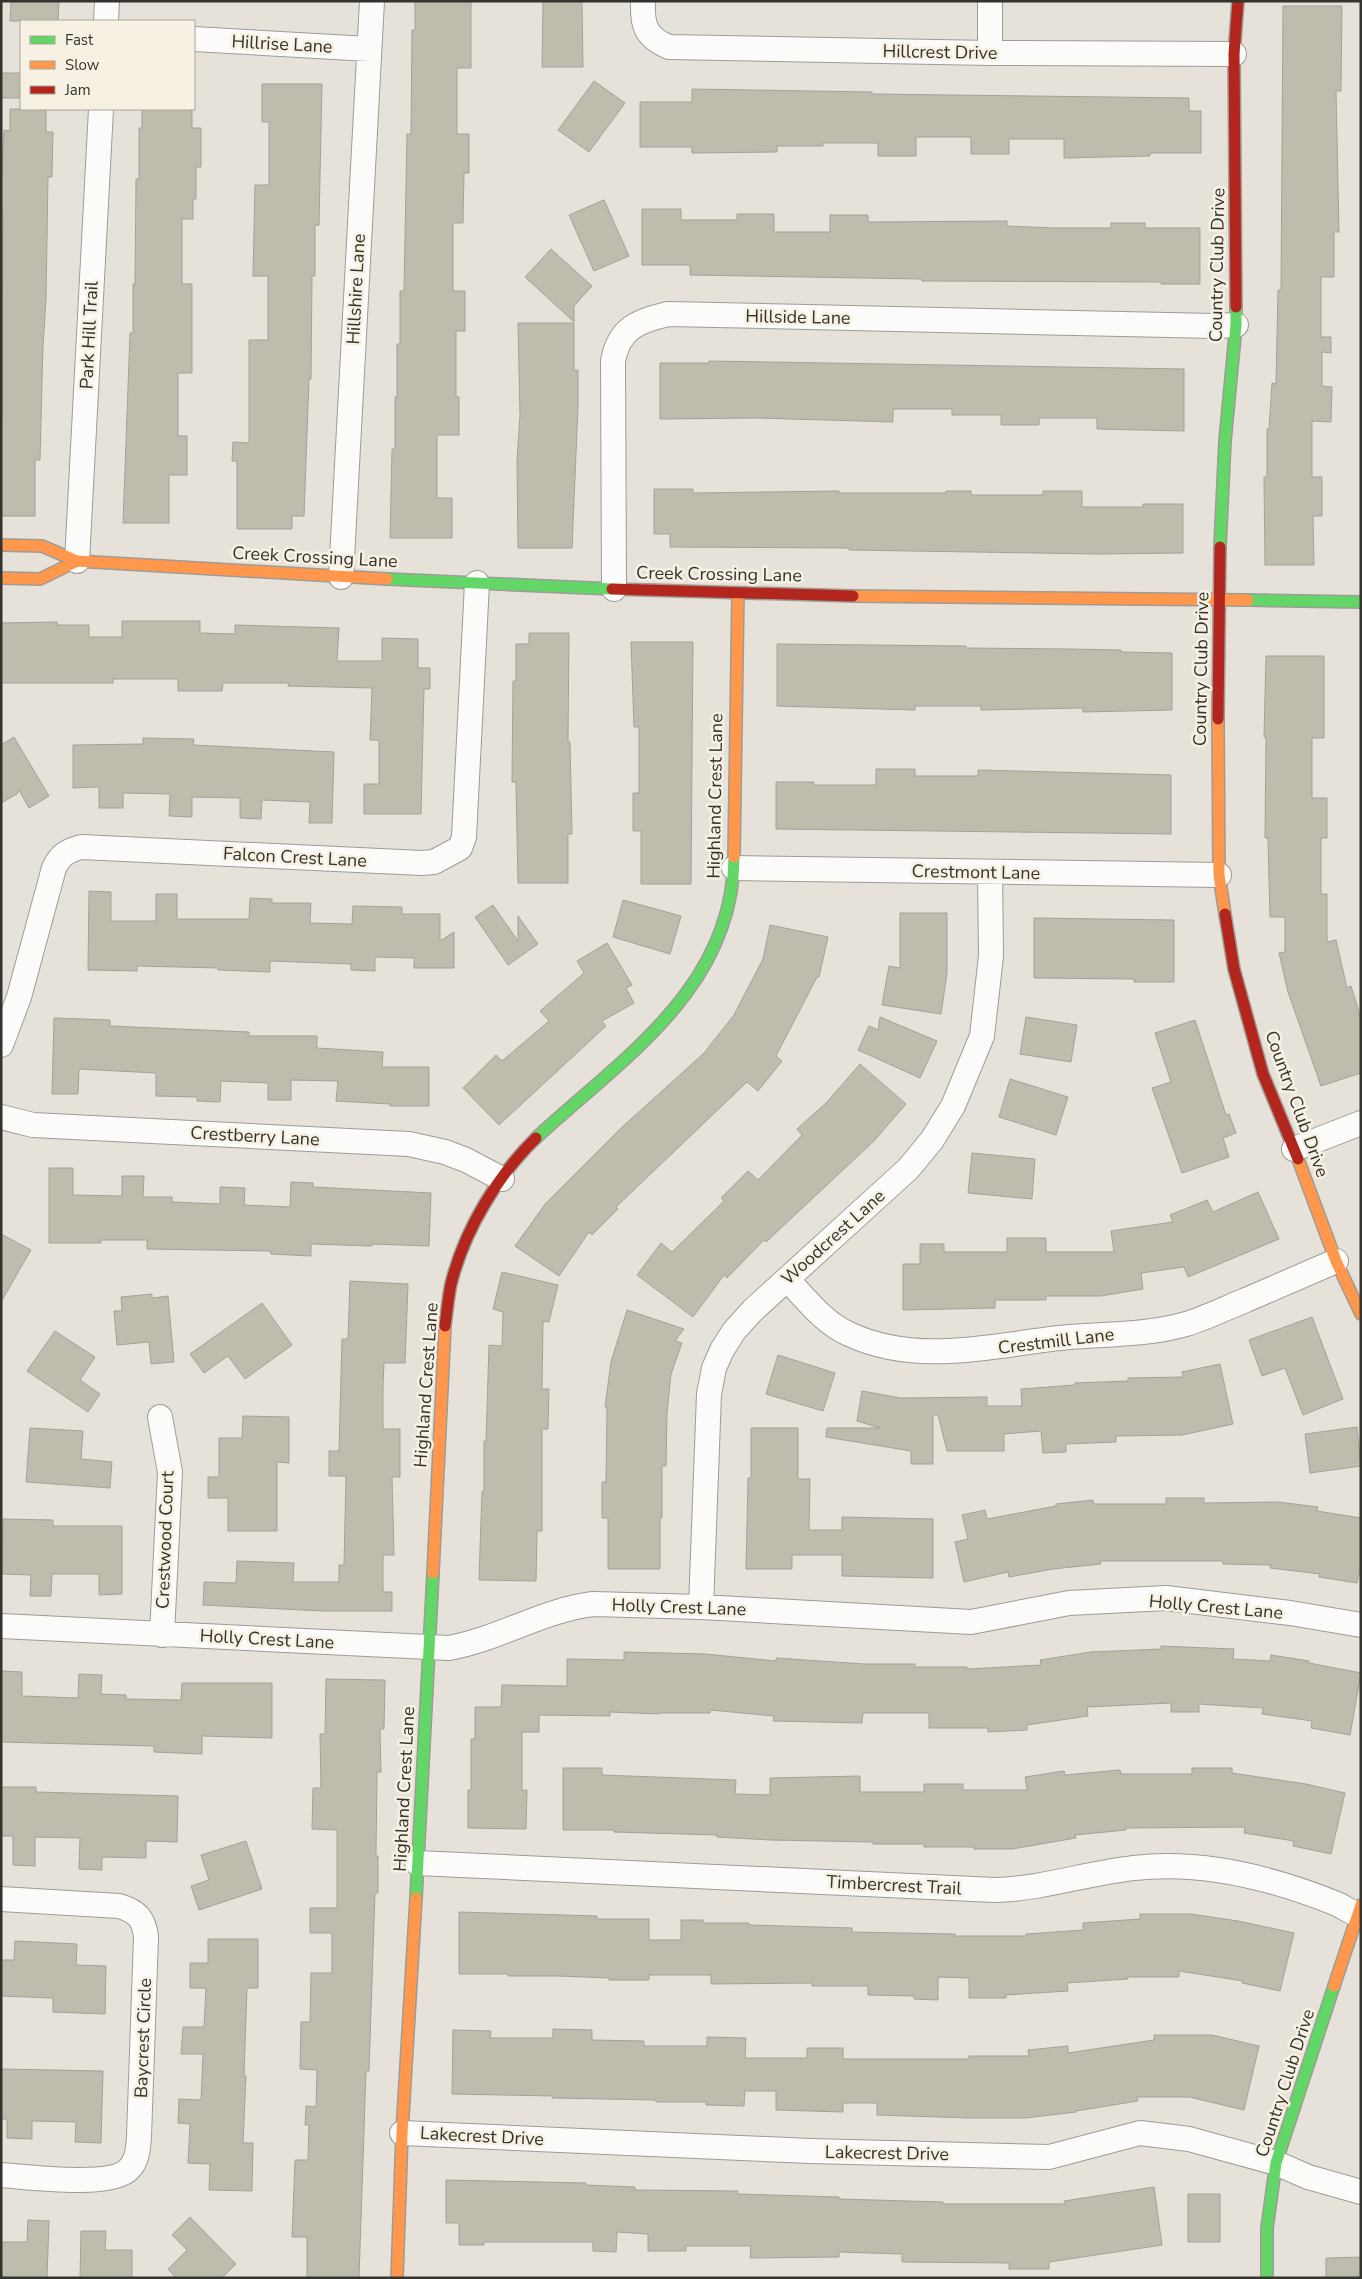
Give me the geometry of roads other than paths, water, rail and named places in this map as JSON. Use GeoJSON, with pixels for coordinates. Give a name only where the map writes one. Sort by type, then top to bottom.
{"type":"FeatureCollection","features":[{"type":"Feature","properties":{"kind":"street"},"geometry":{"type":"LineString","coordinates":[[106,20],[107,1]]}},
{"type":"Feature","properties":{"kind":"street","name":"Hillshire Lane"},"geometry":{"type":"LineString","coordinates":[[341,577],[372,1]]}},
{"type":"Feature","properties":{"kind":"street","name":"Hillcrest Drive"},"geometry":{"type":"LineString","coordinates":[[643,1],[644,25],[650,35],[658,42],[669,47],[990,53],[1234,54]]}},
{"type":"Feature","properties":{"kind":"street"},"geometry":{"type":"LineString","coordinates":[[990,1],[990,53]]}},
{"type":"Feature","properties":{"kind":"street","name":"Country Club Drive"},"geometry":{"type":"LineString","coordinates":[[1238,1],[1234,54],[1236,325],[1225,440],[1219,564],[1216,808],[1219,875],[1234,969],[1263,1074],[1294,1149],[1336,1261],[1361,1314]]}},
{"type":"Feature","properties":{"kind":"street","name":"Hillrise Lane"},"geometry":{"type":"LineString","coordinates":[[195,39],[369,49]]}},
{"type":"Feature","properties":{"kind":"street","name":"Park Hill Trail"},"geometry":{"type":"LineString","coordinates":[[77,561],[101,110]]}},
{"type":"Feature","properties":{"kind":"street","name":"Hillside Lane"},"geometry":{"type":"LineString","coordinates":[[614,589],[613,361],[616,344],[627,332],[644,320],[668,314],[1236,325]]}},
{"type":"Feature","properties":{"kind":"street","name":"Creek Crossing Lane"},"geometry":{"type":"LineString","coordinates":[[1,545],[42,546],[77,561],[341,577],[614,589],[738,593],[1361,602]]}},
{"type":"Feature","properties":{"kind":"street","name":"Creek Crossing Lane"},"geometry":{"type":"LineString","coordinates":[[1,578],[40,579],[77,561]]}},
{"type":"Feature","properties":{"kind":"street","name":"Falcon Crest Lane"},"geometry":{"type":"LineString","coordinates":[[1,1045],[19,997],[54,868],[64,854],[72,849],[81,847],[422,863],[434,862],[460,848],[464,837],[477,583]]}},
{"type":"Feature","properties":{"kind":"street","name":"Highland Crest Lane"},"geometry":{"type":"LineString","coordinates":[[397,2278],[402,2133],[445,1329],[452,1282],[466,1243],[481,1210],[502,1179],[524,1151],[658,1030],[687,996],[702,973],[722,928],[734,868],[736,627],[738,593]]}},
{"type":"Feature","properties":{"kind":"street","name":"Crestmont Lane"},"geometry":{"type":"LineString","coordinates":[[734,868],[1219,875]]}},
{"type":"Feature","properties":{"kind":"street","name":"Woodcrest Lane"},"geometry":{"type":"LineString","coordinates":[[701,1607],[707,1422],[714,1368],[734,1331],[908,1169],[932,1140],[952,1106],[982,1036],[991,956],[990,872]]}},
{"type":"Feature","properties":{"kind":"street","name":"Crestberry Lane"},"geometry":{"type":"LineString","coordinates":[[1,1117],[33,1125],[409,1144],[445,1152],[466,1160],[502,1179]]}},
{"type":"Feature","properties":{"kind":"street"},"geometry":{"type":"LineString","coordinates":[[1294,1149],[1361,1123]]}},
{"type":"Feature","properties":{"kind":"street","name":"Crestmill Lane"},"geometry":{"type":"LineString","coordinates":[[787,1280],[831,1324],[848,1334],[872,1344],[892,1348],[945,1352],[974,1351],[1067,1338],[1161,1330],[1215,1313],[1336,1261]]}},
{"type":"Feature","properties":{"kind":"street","name":"Crestwood Court"},"geometry":{"type":"LineString","coordinates":[[160,1417],[170,1472],[162,1634]]}},
{"type":"Feature","properties":{"kind":"street","name":"Holly Crest Lane"},"geometry":{"type":"LineString","coordinates":[[1,1626],[449,1648],[474,1644],[578,1606],[630,1604],[972,1622],[1069,1602],[1166,1598],[1361,1625]]}},
{"type":"Feature","properties":{"kind":"street","name":"Timbercrest Trail"},"geometry":{"type":"LineString","coordinates":[[417,1863],[995,1890],[1031,1888],[1133,1868],[1176,1866],[1221,1870],[1268,1880],[1360,1912]]}},
{"type":"Feature","properties":{"kind":"street","name":"Baycrest Circle"},"geometry":{"type":"LineString","coordinates":[[1,1900],[119,1906],[131,1909],[141,1917],[146,1937],[139,2137],[134,2163],[128,2171],[107,2179],[1,2175]]}},
{"type":"Feature","properties":{"kind":"street","name":"Country Club Drive"},"geometry":{"type":"LineString","coordinates":[[1267,2278],[1267,2228],[1276,2163],[1360,1912]]}},
{"type":"Feature","properties":{"kind":"street","name":"Lakecrest Drive"},"geometry":{"type":"LineString","coordinates":[[402,2133],[800,2151],[1049,2157],[1140,2133],[1189,2139],[1276,2163],[1308,2177],[1361,2192]]}}]}
